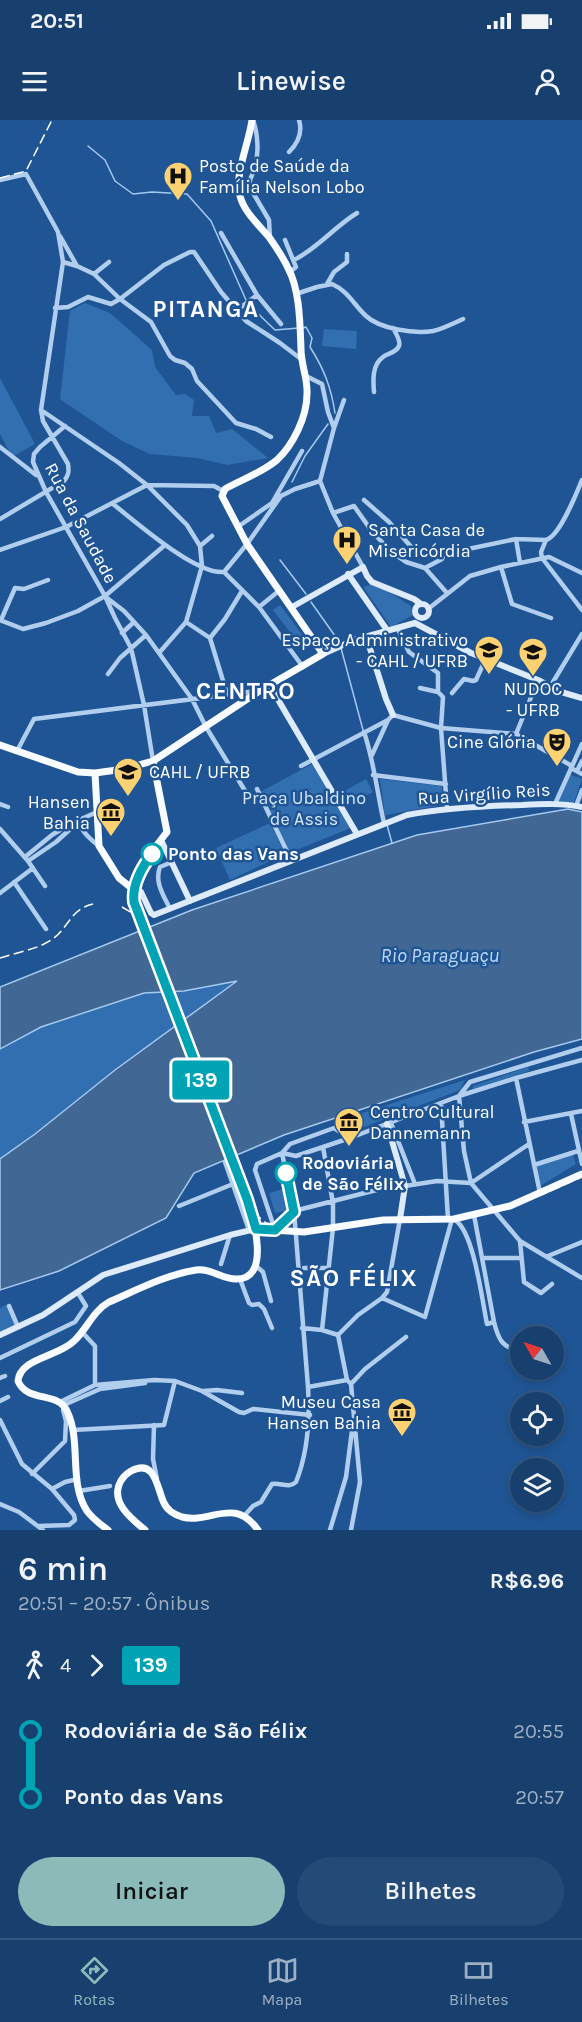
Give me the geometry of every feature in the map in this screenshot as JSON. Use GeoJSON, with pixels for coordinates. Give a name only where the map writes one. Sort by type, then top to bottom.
{"type":"FeatureCollection","features":[{"type":"Feature","properties":{"kind":"main road"},"geometry":{"type":"LineString","coordinates":[[0,745],[78,772],[95,773],[124,769],[153,761],[261,690],[324,654],[247,544],[223,501],[223,491],[267,466],[284,452],[305,413],[308,397],[306,376],[301,359],[296,294],[290,272],[270,238],[240,198],[238,187],[240,172],[252,120]]}},
{"type":"Feature","properties":{"kind":"main road"},"geometry":{"type":"LineString","coordinates":[[108,1530],[88,1512],[79,1491],[73,1430],[68,1411],[62,1403],[26,1391],[19,1384],[19,1374],[28,1364],[68,1347],[101,1306],[163,1278],[202,1270],[232,1279],[240,1279],[251,1273],[256,1266],[247,1199],[134,902],[134,890],[145,864],[167,832],[153,761]]}},
{"type":"Feature","properties":{"kind":"main road"},"geometry":{"type":"LineString","coordinates":[[95,773],[99,846],[119,879],[134,890]]}},
{"type":"Feature","properties":{"kind":"main road"},"geometry":{"type":"LineString","coordinates":[[252,1229],[295,1232],[383,1220],[451,1219],[510,1206],[582,1174]]}},
{"type":"Feature","properties":{"kind":"main road"},"geometry":{"type":"LineString","coordinates":[[145,1530],[123,1509],[118,1498],[119,1485],[125,1475],[134,1469],[141,1468],[148,1470],[158,1481],[165,1505],[171,1512],[181,1517],[194,1518],[222,1512],[235,1512],[244,1516],[258,1530]]}},
{"type":"Feature","properties":{"kind":"street"},"geometry":{"type":"LineString","coordinates":[[252,120],[257,139],[256,162],[249,186],[269,220],[270,238]]}},
{"type":"Feature","properties":{"kind":"street"},"geometry":{"type":"LineString","coordinates":[[289,152],[299,139],[299,120]]}},
{"type":"Feature","properties":{"kind":"street"},"geometry":{"type":"LineString","coordinates":[[0,180],[27,175],[77,266]]}},
{"type":"Feature","properties":{"kind":"street"},"geometry":{"type":"LineString","coordinates":[[294,260],[309,253],[338,225],[357,213]]}},
{"type":"Feature","properties":{"kind":"street"},"geometry":{"type":"LineString","coordinates":[[0,519],[64,481],[68,476],[68,464],[43,421],[41,410],[63,262],[58,232]]}},
{"type":"Feature","properties":{"kind":"street"},"geometry":{"type":"LineString","coordinates":[[221,233],[257,295],[280,324]]}},
{"type":"Feature","properties":{"kind":"street"},"geometry":{"type":"LineString","coordinates":[[285,240],[296,267],[290,272]]}},
{"type":"Feature","properties":{"kind":"street"},"geometry":{"type":"LineString","coordinates":[[55,308],[68,308],[88,297],[111,304],[164,265],[194,252],[215,285],[236,311],[246,321],[301,359]]}},
{"type":"Feature","properties":{"kind":"street"},"geometry":{"type":"LineString","coordinates":[[327,284],[334,272],[346,262],[347,254]]}},
{"type":"Feature","properties":{"kind":"street"},"geometry":{"type":"LineString","coordinates":[[63,262],[94,274],[120,299],[151,322],[171,356],[192,369],[198,381],[236,423],[256,429],[271,437]]}},
{"type":"Feature","properties":{"kind":"street"},"geometry":{"type":"LineString","coordinates":[[94,274],[109,262]]}},
{"type":"Feature","properties":{"kind":"street"},"geometry":{"type":"LineString","coordinates":[[296,294],[327,284],[338,287],[348,294],[369,318],[380,325],[393,328],[433,331],[463,319]]}},
{"type":"Feature","properties":{"kind":"street"},"geometry":{"type":"LineString","coordinates":[[236,311],[257,295]]}},
{"type":"Feature","properties":{"kind":"street"},"geometry":{"type":"LineString","coordinates":[[374,392],[375,368],[383,357],[399,346],[400,342],[393,328]]}},
{"type":"Feature","properties":{"kind":"street"},"geometry":{"type":"LineString","coordinates":[[306,376],[322,384],[334,428]]}},
{"type":"Feature","properties":{"kind":"street"},"geometry":{"type":"LineString","coordinates":[[344,400],[320,481],[333,513],[372,582],[428,609]]}},
{"type":"Feature","properties":{"kind":"street"},"geometry":{"type":"LineString","coordinates":[[41,410],[147,485],[187,525],[200,546],[202,566],[186,622],[159,653]]}},
{"type":"Feature","properties":{"kind":"street"},"geometry":{"type":"LineString","coordinates":[[53,437],[65,426]]}},
{"type":"Feature","properties":{"kind":"street","name":"Rua da Saudade"},"geometry":{"type":"LineString","coordinates":[[53,437],[39,447],[34,454],[33,462],[46,492],[105,596],[131,648],[144,705],[153,761]]}},
{"type":"Feature","properties":{"kind":"street"},"geometry":{"type":"LineString","coordinates":[[0,447],[38,476]]}},
{"type":"Feature","properties":{"kind":"street"},"geometry":{"type":"LineString","coordinates":[[272,503],[302,452]]}},
{"type":"Feature","properties":{"kind":"street"},"geometry":{"type":"LineString","coordinates":[[363,500],[389,522],[414,550],[434,555],[516,539],[549,540],[554,536],[573,502],[582,480]]}},
{"type":"Feature","properties":{"kind":"street"},"geometry":{"type":"LineString","coordinates":[[239,526],[281,496],[320,481]]}},
{"type":"Feature","properties":{"kind":"street"},"geometry":{"type":"LineString","coordinates":[[0,550],[66,527],[147,485],[214,486],[223,491]]}},
{"type":"Feature","properties":{"kind":"street"},"geometry":{"type":"LineString","coordinates":[[112,504],[186,560],[218,573],[224,572],[247,544],[281,496]]}},
{"type":"Feature","properties":{"kind":"street"},"geometry":{"type":"LineString","coordinates":[[333,513],[354,506],[380,542],[406,562],[417,567],[426,568],[442,559],[444,554]]}},
{"type":"Feature","properties":{"kind":"street"},"geometry":{"type":"LineString","coordinates":[[200,546],[212,536]]}},
{"type":"Feature","properties":{"kind":"street"},"geometry":{"type":"LineString","coordinates":[[516,539],[520,563]]}},
{"type":"Feature","properties":{"kind":"street"},"geometry":{"type":"LineString","coordinates":[[546,540],[542,558],[582,610]]}},
{"type":"Feature","properties":{"kind":"street"},"geometry":{"type":"LineString","coordinates":[[48,580],[24,589],[15,588],[1,620],[23,629],[46,624],[78,611],[105,596],[165,545]]}},
{"type":"Feature","properties":{"kind":"street"},"geometry":{"type":"LineString","coordinates":[[406,562],[414,550]]}},
{"type":"Feature","properties":{"kind":"street"},"geometry":{"type":"LineString","coordinates":[[324,654],[366,636],[424,618],[427,616],[428,609],[470,576],[542,558],[551,558],[582,573]]}},
{"type":"Feature","properties":{"kind":"street"},"geometry":{"type":"LineString","coordinates":[[292,607],[363,567]]}},
{"type":"Feature","properties":{"kind":"street"},"geometry":{"type":"LineString","coordinates":[[501,567],[514,606],[551,618]]}},
{"type":"Feature","properties":{"kind":"street"},"geometry":{"type":"LineString","coordinates":[[426,568],[447,593]]}},
{"type":"Feature","properties":{"kind":"street"},"geometry":{"type":"LineString","coordinates":[[224,572],[259,608],[303,666]]}},
{"type":"Feature","properties":{"kind":"street"},"geometry":{"type":"LineString","coordinates":[[348,574],[387,630]]}},
{"type":"Feature","properties":{"kind":"street"},"geometry":{"type":"LineString","coordinates":[[259,608],[280,590]]}},
{"type":"Feature","properties":{"kind":"street"},"geometry":{"type":"LineString","coordinates":[[210,638],[242,591]]}},
{"type":"Feature","properties":{"kind":"street"},"geometry":{"type":"LineString","coordinates":[[105,596],[124,611],[146,635],[192,699],[206,727],[247,794]]}},
{"type":"Feature","properties":{"kind":"street"},"geometry":{"type":"LineString","coordinates":[[416,620],[415,610],[421,604]]}},
{"type":"Feature","properties":{"kind":"street"},"geometry":{"type":"LineString","coordinates":[[114,618],[124,611]]}},
{"type":"Feature","properties":{"kind":"street"},"geometry":{"type":"LineString","coordinates":[[416,620],[455,645],[550,687],[582,698]]}},
{"type":"Feature","properties":{"kind":"street"},"geometry":{"type":"LineString","coordinates":[[122,633],[134,622]]}},
{"type":"Feature","properties":{"kind":"street"},"geometry":{"type":"LineString","coordinates":[[186,622],[210,638],[227,694]]}},
{"type":"Feature","properties":{"kind":"street"},"geometry":{"type":"LineString","coordinates":[[397,627],[409,652],[439,674],[440,694],[443,697],[441,728],[447,808]]}},
{"type":"Feature","properties":{"kind":"street"},"geometry":{"type":"LineString","coordinates":[[550,687],[582,634]]}},
{"type":"Feature","properties":{"kind":"street"},"geometry":{"type":"LineString","coordinates":[[108,674],[146,635]]}},
{"type":"Feature","properties":{"kind":"street"},"geometry":{"type":"LineString","coordinates":[[366,636],[391,718],[372,755]]}},
{"type":"Feature","properties":{"kind":"street"},"geometry":{"type":"LineString","coordinates":[[452,693],[464,679],[476,680],[486,658]]}},
{"type":"Feature","properties":{"kind":"street"},"geometry":{"type":"LineString","coordinates":[[516,734],[538,680]]}},
{"type":"Feature","properties":{"kind":"street"},"geometry":{"type":"LineString","coordinates":[[270,686],[357,834]]}},
{"type":"Feature","properties":{"kind":"street"},"geometry":{"type":"LineString","coordinates":[[420,688],[440,694]]}},
{"type":"Feature","properties":{"kind":"street"},"geometry":{"type":"LineString","coordinates":[[17,752],[34,719],[261,690]]}},
{"type":"Feature","properties":{"kind":"street"},"geometry":{"type":"LineString","coordinates":[[301,766],[391,718],[441,728],[516,734],[580,772],[582,761]]}},
{"type":"Feature","properties":{"kind":"street"},"geometry":{"type":"LineString","coordinates":[[364,732],[372,755],[384,823]]}},
{"type":"Feature","properties":{"kind":"street"},"geometry":{"type":"LineString","coordinates":[[555,804],[582,744]]}},
{"type":"Feature","properties":{"kind":"street"},"geometry":{"type":"LineString","coordinates":[[374,775],[446,784]]}},
{"type":"Feature","properties":{"kind":"street"},"geometry":{"type":"LineString","coordinates":[[257,789],[291,860]]}},
{"type":"Feature","properties":{"kind":"street"},"geometry":{"type":"LineString","coordinates":[[579,807],[582,790]]}},
{"type":"Feature","properties":{"kind":"street"},"geometry":{"type":"LineString","coordinates":[[0,804],[8,807]]}},
{"type":"Feature","properties":{"kind":"street","name":"Rua Virgílio Reis"},"geometry":{"type":"LineString","coordinates":[[134,890],[141,892],[154,915],[407,815],[447,808],[555,804],[579,807]]}},
{"type":"Feature","properties":{"kind":"street"},"geometry":{"type":"LineString","coordinates":[[27,859],[52,835],[97,812]]}},
{"type":"Feature","properties":{"kind":"street"},"geometry":{"type":"LineString","coordinates":[[27,859],[56,842],[78,821]]}},
{"type":"Feature","properties":{"kind":"street"},"geometry":{"type":"LineString","coordinates":[[78,821],[90,839],[99,846]]}},
{"type":"Feature","properties":{"kind":"street"},"geometry":{"type":"LineString","coordinates":[[0,829],[27,859],[45,886]]}},
{"type":"Feature","properties":{"kind":"street"},"geometry":{"type":"LineString","coordinates":[[52,835],[56,842]]}},
{"type":"Feature","properties":{"kind":"street"},"geometry":{"type":"LineString","coordinates":[[161,840],[190,901]]}},
{"type":"Feature","properties":{"kind":"street"},"geometry":{"type":"LineString","coordinates":[[170,909],[159,885],[158,876],[160,867],[172,862]]}},
{"type":"Feature","properties":{"kind":"street"},"geometry":{"type":"LineString","coordinates":[[0,893],[33,868]]}},
{"type":"Feature","properties":{"kind":"street"},"geometry":{"type":"LineString","coordinates":[[14,882],[46,929]]}},
{"type":"Feature","properties":{"kind":"street"},"geometry":{"type":"LineString","coordinates":[[582,1047],[470,1082],[459,1096],[464,1151],[471,1183],[520,1241],[582,1278]]}},
{"type":"Feature","properties":{"kind":"street"},"geometry":{"type":"LineString","coordinates":[[282,1153],[296,1156],[459,1096],[582,1060]]}},
{"type":"Feature","properties":{"kind":"street"},"geometry":{"type":"LineString","coordinates":[[533,1063],[536,1073]]}},
{"type":"Feature","properties":{"kind":"street"},"geometry":{"type":"LineString","coordinates":[[516,1078],[540,1194]]}},
{"type":"Feature","properties":{"kind":"street"},"geometry":{"type":"LineString","coordinates":[[382,1298],[425,1317],[451,1219],[445,1182],[441,1103]]}},
{"type":"Feature","properties":{"kind":"street"},"geometry":{"type":"LineString","coordinates":[[525,1122],[582,1111]]}},
{"type":"Feature","properties":{"kind":"street"},"geometry":{"type":"LineString","coordinates":[[571,1114],[582,1164]]}},
{"type":"Feature","properties":{"kind":"street"},"geometry":{"type":"LineString","coordinates":[[338,1335],[358,1315],[382,1298],[389,1288],[404,1185],[389,1123]]}},
{"type":"Feature","properties":{"kind":"street"},"geometry":{"type":"LineString","coordinates":[[350,1138],[334,1128],[290,1144],[282,1153],[257,1164],[255,1170],[275,1230],[294,1212],[404,1185],[471,1183],[529,1144]]}},
{"type":"Feature","properties":{"kind":"street"},"geometry":{"type":"LineString","coordinates":[[396,1145],[415,1184]]}},
{"type":"Feature","properties":{"kind":"street"},"geometry":{"type":"LineString","coordinates":[[322,1147],[333,1203],[333,1228],[322,1330]]}},
{"type":"Feature","properties":{"kind":"street"},"geometry":{"type":"LineString","coordinates":[[534,1165],[578,1151]]}},
{"type":"Feature","properties":{"kind":"street"},"geometry":{"type":"LineString","coordinates":[[244,1516],[253,1506],[261,1502],[274,1483],[289,1486],[296,1482],[310,1415],[294,1212],[282,1153]]}},
{"type":"Feature","properties":{"kind":"street"},"geometry":{"type":"LineString","coordinates":[[0,1335],[55,1308],[103,1275],[252,1229],[225,1162]]}},
{"type":"Feature","properties":{"kind":"street"},"geometry":{"type":"LineString","coordinates":[[178,1206],[234,1184]]}},
{"type":"Feature","properties":{"kind":"street"},"geometry":{"type":"LineString","coordinates":[[474,1215],[494,1322],[499,1339],[510,1348]]}},
{"type":"Feature","properties":{"kind":"street"},"geometry":{"type":"LineString","coordinates":[[451,1219],[463,1227],[473,1254],[487,1323],[494,1322]]}},
{"type":"Feature","properties":{"kind":"street"},"geometry":{"type":"LineString","coordinates":[[221,1264],[230,1235]]}},
{"type":"Feature","properties":{"kind":"street"},"geometry":{"type":"LineString","coordinates":[[520,1241],[523,1279],[527,1285],[541,1293],[552,1284]]}},
{"type":"Feature","properties":{"kind":"street"},"geometry":{"type":"LineString","coordinates":[[548,1256],[582,1242]]}},
{"type":"Feature","properties":{"kind":"street"},"geometry":{"type":"LineString","coordinates":[[473,1254],[480,1252]]}},
{"type":"Feature","properties":{"kind":"street"},"geometry":{"type":"LineString","coordinates":[[482,1258],[521,1258]]}},
{"type":"Feature","properties":{"kind":"street"},"geometry":{"type":"LineString","coordinates":[[256,1266],[263,1272],[271,1301]]}},
{"type":"Feature","properties":{"kind":"street"},"geometry":{"type":"LineString","coordinates":[[304,1268],[329,1268]]}},
{"type":"Feature","properties":{"kind":"street"},"geometry":{"type":"LineString","coordinates":[[240,1279],[250,1305],[259,1304],[264,1309],[272,1328]]}},
{"type":"Feature","properties":{"kind":"street"},"geometry":{"type":"LineString","coordinates":[[480,1290],[488,1289]]}},
{"type":"Feature","properties":{"kind":"street"},"geometry":{"type":"LineString","coordinates":[[0,1358],[75,1322],[86,1306],[78,1293]]}},
{"type":"Feature","properties":{"kind":"street"},"geometry":{"type":"LineString","coordinates":[[9,1306],[18,1327]]}},
{"type":"Feature","properties":{"kind":"street"},"geometry":{"type":"LineString","coordinates":[[302,1328],[322,1330],[338,1335]]}},
{"type":"Feature","properties":{"kind":"street"},"geometry":{"type":"LineString","coordinates":[[82,1332],[95,1346],[95,1385]]}},
{"type":"Feature","properties":{"kind":"street"},"geometry":{"type":"LineString","coordinates":[[338,1335],[349,1382],[360,1482],[351,1530]]}},
{"type":"Feature","properties":{"kind":"street"},"geometry":{"type":"LineString","coordinates":[[308,1387],[349,1382],[406,1337]]}},
{"type":"Feature","properties":{"kind":"street"},"geometry":{"type":"LineString","coordinates":[[62,1403],[95,1385],[154,1380],[175,1382],[202,1391],[239,1412],[264,1409],[310,1415]]}},
{"type":"Feature","properties":{"kind":"street"},"geometry":{"type":"LineString","coordinates":[[73,1430],[164,1425],[175,1382]]}},
{"type":"Feature","properties":{"kind":"street"},"geometry":{"type":"LineString","coordinates":[[62,1403],[100,1389],[145,1383]]}},
{"type":"Feature","properties":{"kind":"street"},"geometry":{"type":"LineString","coordinates":[[202,1391],[216,1389],[242,1393]]}},
{"type":"Feature","properties":{"kind":"street"},"geometry":{"type":"LineString","coordinates":[[0,1401],[8,1397]]}},
{"type":"Feature","properties":{"kind":"street"},"geometry":{"type":"LineString","coordinates":[[32,1474],[65,1441],[65,1414],[62,1403]]}},
{"type":"Feature","properties":{"kind":"street"},"geometry":{"type":"LineString","coordinates":[[330,1530],[346,1476],[354,1417]]}},
{"type":"Feature","properties":{"kind":"street"},"geometry":{"type":"LineString","coordinates":[[0,1420],[22,1464],[52,1489],[74,1515],[75,1520],[69,1525],[38,1526]]}},
{"type":"Feature","properties":{"kind":"street"},"geometry":{"type":"LineString","coordinates":[[154,1425],[153,1459],[158,1481]]}},
{"type":"Feature","properties":{"kind":"street"},"geometry":{"type":"LineString","coordinates":[[52,1489],[65,1482],[78,1479]]}},
{"type":"Feature","properties":{"kind":"street"},"geometry":{"type":"LineString","coordinates":[[79,1491],[110,1486]]}},
{"type":"Feature","properties":{"kind":"street"},"geometry":{"type":"LineString","coordinates":[[0,1504],[20,1512],[43,1530]]}},
{"type":"Feature","properties":{"kind":"green space"},"geometry":{"type":"Polygon","coordinates":[[[85,303],[110,313],[152,350],[155,367],[176,395],[185,394],[194,400],[192,416],[209,416],[216,433],[232,429],[268,458],[227,465],[197,458],[150,454],[122,441],[60,399],[70,311],[85,303]]]}},
{"type":"Feature","properties":{"kind":"green space"},"geometry":{"type":"Polygon","coordinates":[[[324,329],[357,331],[356,349],[322,346],[324,329]]]}},
{"type":"Feature","properties":{"kind":"green space"},"geometry":{"type":"Polygon","coordinates":[[[0,378],[35,444],[12,457],[0,434],[0,378]]]}},
{"type":"Feature","properties":{"kind":"green space"},"geometry":{"type":"Polygon","coordinates":[[[375,583],[411,606],[413,615],[391,627],[363,587],[375,583]]]}},
{"type":"Feature","properties":{"kind":"green space"},"geometry":{"type":"Polygon","coordinates":[[[280,605],[306,640],[304,644],[299,644],[273,610],[280,605]]]}},
{"type":"Feature","properties":{"kind":"green space","name":"Praça Ubaldino de Assis"},"geometry":{"type":"Polygon","coordinates":[[[316,762],[353,827],[289,853],[260,792],[316,762]]]}},
{"type":"Feature","properties":{"kind":"green space"},"geometry":{"type":"Polygon","coordinates":[[[568,774],[582,779],[572,808],[554,806],[568,774]]]}},
{"type":"Feature","properties":{"kind":"green space"},"geometry":{"type":"Polygon","coordinates":[[[366,779],[373,792],[347,806],[341,793],[366,779]]]}},
{"type":"Feature","properties":{"kind":"green space"},"geometry":{"type":"Polygon","coordinates":[[[380,779],[442,786],[443,805],[385,815],[380,779]]]}},
{"type":"Feature","properties":{"kind":"green space"},"geometry":{"type":"Polygon","coordinates":[[[270,823],[285,854],[230,880],[216,848],[270,823]]]}},
{"type":"Feature","properties":{"kind":"green space"},"geometry":{"type":"Polygon","coordinates":[[[238,980],[115,1070],[0,1159],[0,1049],[41,1027],[144,993],[184,991],[238,980]]]}},
{"type":"Feature","properties":{"kind":"green space"},"geometry":{"type":"Polygon","coordinates":[[[528,1067],[529,1071],[473,1089],[473,1086],[528,1067]]]}},
{"type":"Feature","properties":{"kind":"green space"},"geometry":{"type":"Polygon","coordinates":[[[465,1080],[460,1090],[351,1132],[335,1125],[334,1122],[465,1080]]]}},
{"type":"Feature","properties":{"kind":"green space"},"geometry":{"type":"Polygon","coordinates":[[[573,1155],[576,1164],[540,1186],[535,1166],[573,1155]]]}},
{"type":"Feature","properties":{"kind":"green space"},"geometry":{"type":"Polygon","coordinates":[[[286,1188],[290,1210],[275,1213],[269,1193],[286,1188]]]}},
{"type":"Feature","properties":{"kind":"green space"},"geometry":{"type":"Polygon","coordinates":[[[6,1305],[15,1325],[0,1332],[0,1308],[6,1305]]]}},
{"type":"Feature","properties":{"kind":"water","name":"Rio Paraguaçu"},"geometry":{"type":"Polygon","coordinates":[[[568,809],[582,812],[582,1039],[534,1052],[284,1135],[194,1173],[166,1218],[59,1271],[0,1290],[0,1159],[115,1070],[237,981],[184,991],[144,993],[41,1027],[0,1049],[0,987],[192,910],[417,835],[568,809]]]}},
{"type":"Feature","properties":{"kind":"waterway"},"geometry":{"type":"LineString","coordinates":[[88,146],[105,160],[115,181],[133,194],[152,192],[187,194],[211,221],[246,300]]}},
{"type":"Feature","properties":{"kind":"waterway"},"geometry":{"type":"LineString","coordinates":[[248,304],[275,330],[299,328]]}},
{"type":"Feature","properties":{"kind":"waterway"},"geometry":{"type":"LineString","coordinates":[[303,328],[306,327],[312,338],[310,347],[326,378],[335,413]]}},
{"type":"Feature","properties":{"kind":"waterway"},"geometry":{"type":"LineString","coordinates":[[292,482],[305,456],[328,424]]}},
{"type":"Feature","properties":{"kind":"waterway"},"geometry":{"type":"LineString","coordinates":[[280,560],[306,594]]}},
{"type":"Feature","properties":{"kind":"waterway"},"geometry":{"type":"LineString","coordinates":[[311,602],[340,643]]}},
{"type":"Feature","properties":{"kind":"waterway"},"geometry":{"type":"LineString","coordinates":[[341,648],[363,730]]}},
{"type":"Feature","properties":{"kind":"waterway"},"geometry":{"type":"LineString","coordinates":[[387,825],[392,843]]}},
{"type":"Feature","properties":{"kind":"railway"},"geometry":{"type":"LineString","coordinates":[[0,178],[26,171],[52,120]]}},
{"type":"Feature","properties":{"kind":"railway"},"geometry":{"type":"LineString","coordinates":[[0,958],[36,948],[48,942],[75,914],[93,904]]}},
{"type":"Feature","properties":{"kind":"railway"},"geometry":{"type":"LineString","coordinates":[[122,907],[134,914],[142,925]]}},
{"type":"Feature","properties":{"kind":"railway"},"geometry":{"type":"LineString","coordinates":[[510,1206],[582,1177]]}},
{"type":"Feature","properties":{"kind":"railway"},"geometry":{"type":"LineString","coordinates":[[247,1199],[255,1214],[275,1230]]}},
{"type":"Feature","properties":{"kind":"bus line","name":"139"},"geometry":{"type":"LineString","coordinates":[[152,854],[134,890],[134,902],[247,1199],[256,1229],[275,1230],[294,1212],[286,1173]]}},
{"type":"Feature","properties":{"kind":"place","name":"Posto de Saúde da Família Nelson Lobo"},"geometry":{"type":"Point","coordinates":[178,202]}},
{"type":"Feature","properties":{"kind":"place","name":"Santa Casa de Misericórdia"},"geometry":{"type":"Point","coordinates":[347,566]}},
{"type":"Feature","properties":{"kind":"place","name":"Espaço Administrativo - CAHL / UFRB"},"geometry":{"type":"Point","coordinates":[489,676]}},
{"type":"Feature","properties":{"kind":"place","name":"NUDOC - UFRB"},"geometry":{"type":"Point","coordinates":[533,678]}},
{"type":"Feature","properties":{"kind":"place","name":"Cine Glória"},"geometry":{"type":"Point","coordinates":[557,768]}},
{"type":"Feature","properties":{"kind":"place","name":"CAHL / UFRB"},"geometry":{"type":"Point","coordinates":[128,798]}},
{"type":"Feature","properties":{"kind":"place","name":"Hansen Bahia"},"geometry":{"type":"Point","coordinates":[111,838]}},
{"type":"Feature","properties":{"kind":"place","name":"Ponto das Vans"},"geometry":{"type":"Point","coordinates":[152,854]}},
{"type":"Feature","properties":{"kind":"place","name":"Centro Cultural Dannemann"},"geometry":{"type":"Point","coordinates":[349,1148]}},
{"type":"Feature","properties":{"kind":"place","name":"Rodoviária de São Félix"},"geometry":{"type":"Point","coordinates":[286,1173]}},
{"type":"Feature","properties":{"kind":"place","name":"Museu Casa Hansen Bahia"},"geometry":{"type":"Point","coordinates":[402,1438]}},
{"type":"Feature","properties":{"kind":"district","name":"PITANGA"},"geometry":{"type":"Point","coordinates":[206,309]}},
{"type":"Feature","properties":{"kind":"district","name":"CENTRO"},"geometry":{"type":"Point","coordinates":[246,691]}},
{"type":"Feature","properties":{"kind":"district","name":"SÃO FÉLIX"},"geometry":{"type":"Point","coordinates":[354,1278]}}]}
